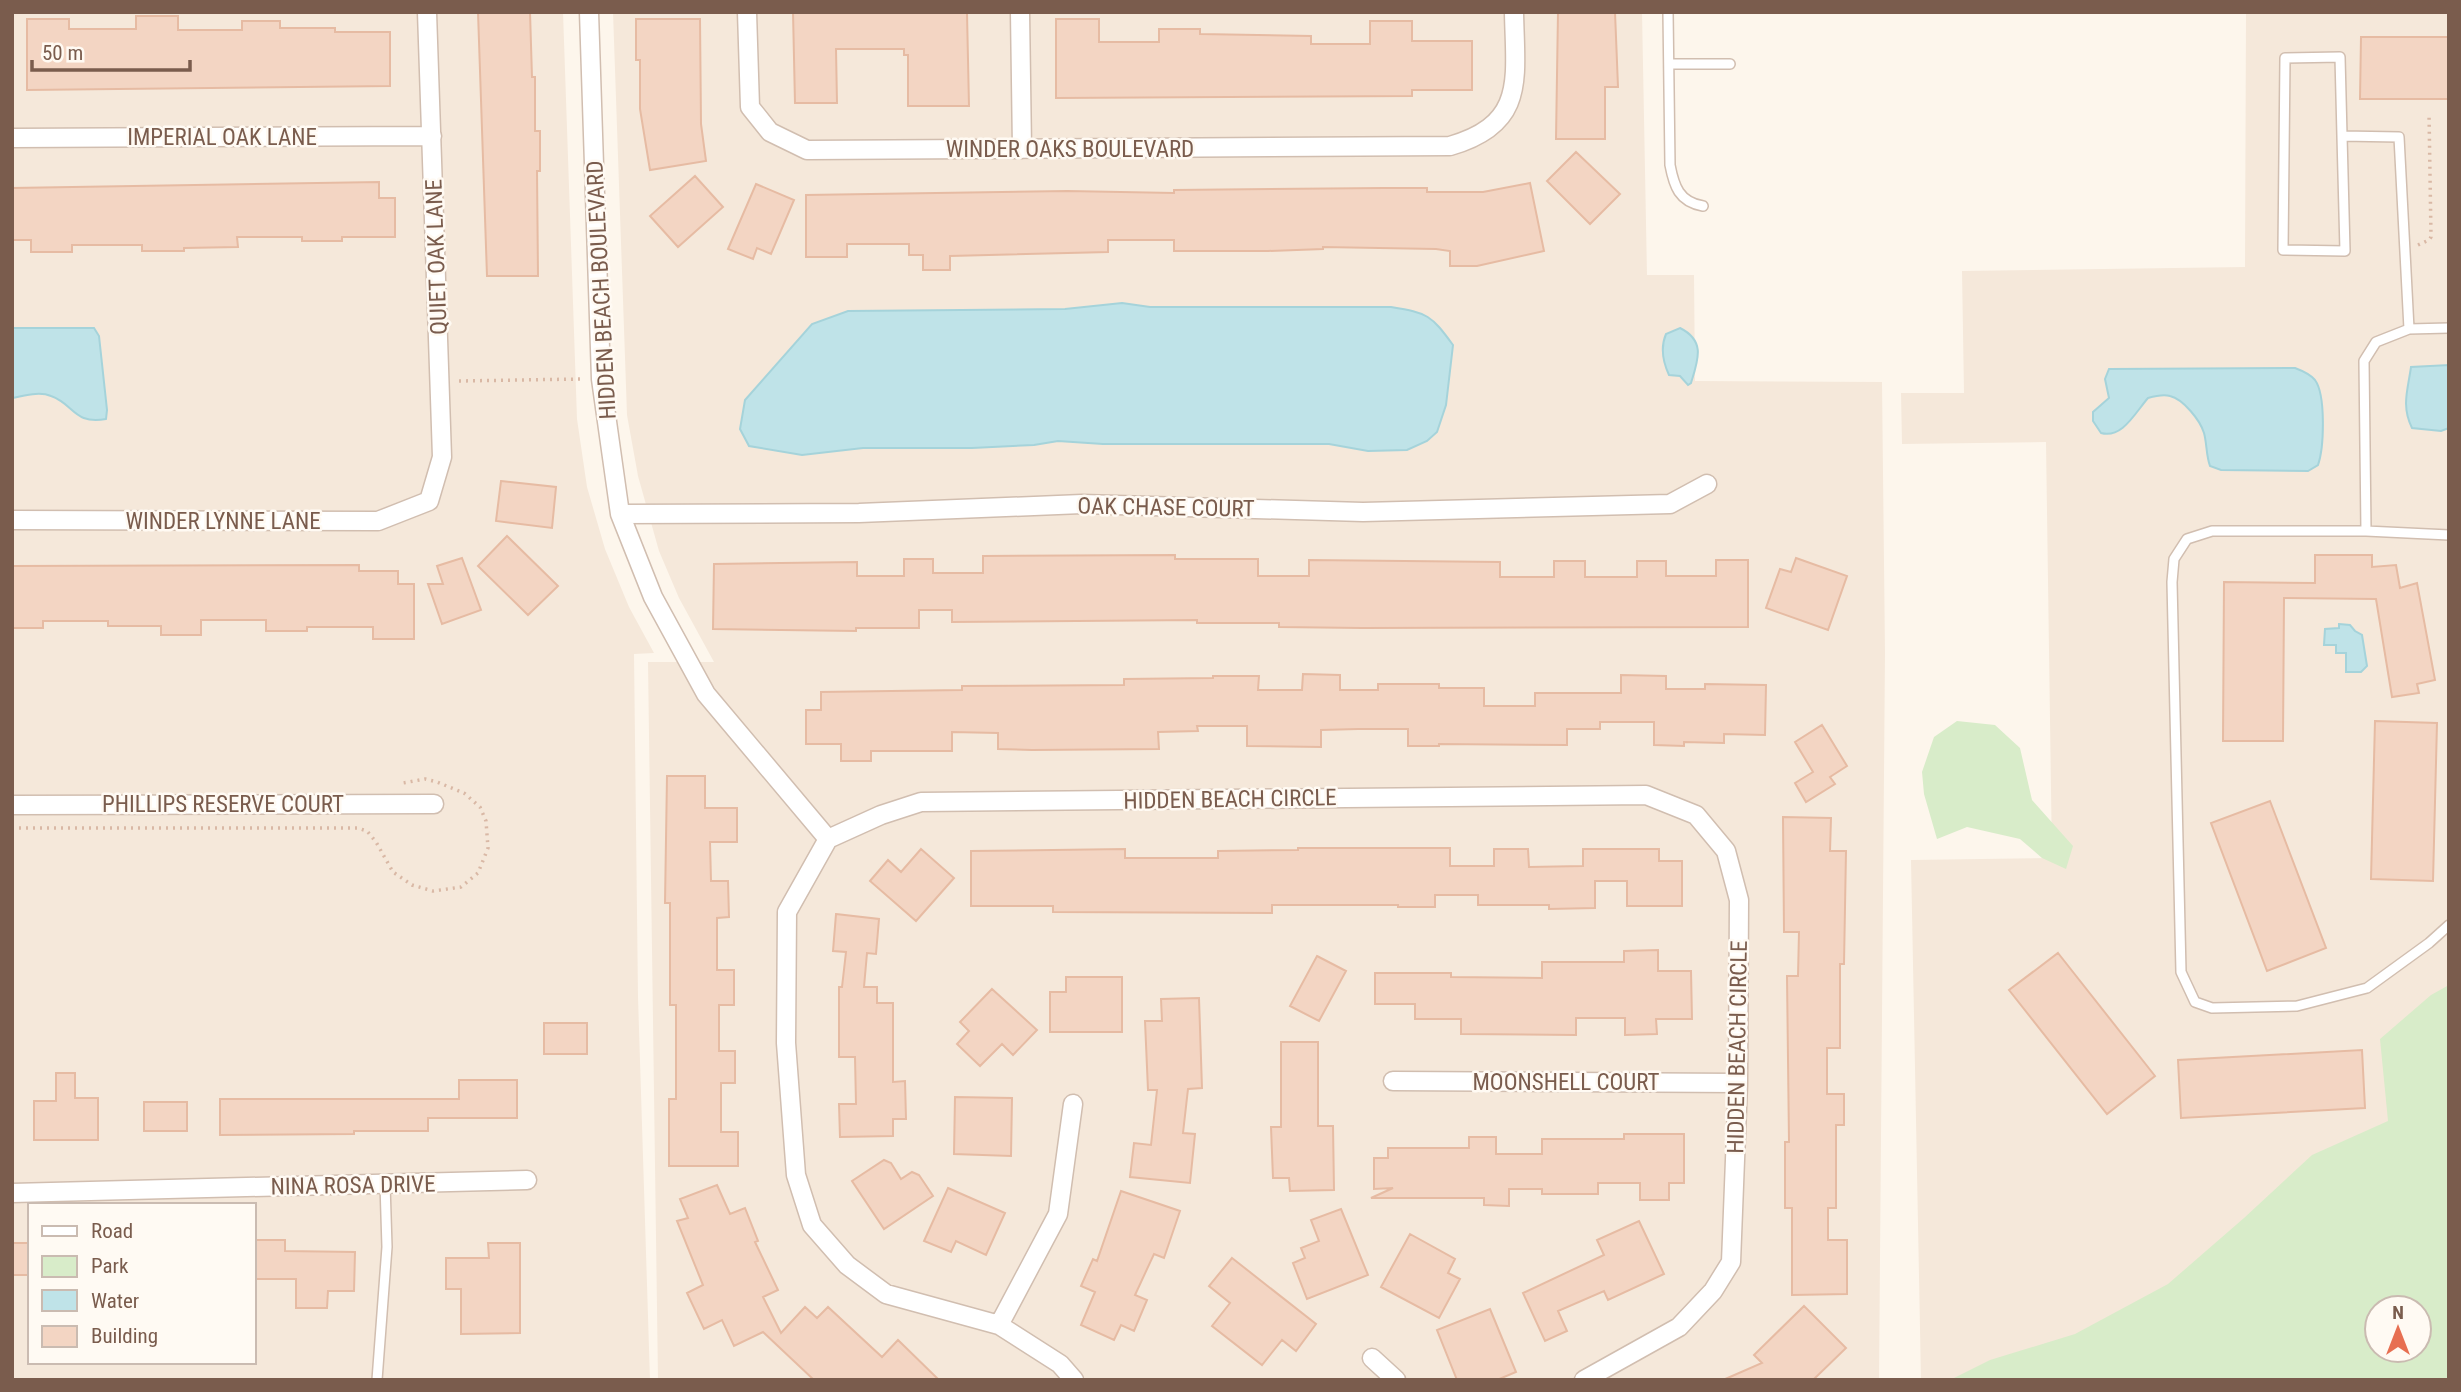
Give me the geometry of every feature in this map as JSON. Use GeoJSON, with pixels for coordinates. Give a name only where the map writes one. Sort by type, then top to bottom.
{"type":"FeatureCollection","features":[{"type":"Feature","properties":{"kind":"street","name":"QUIET OAK LANE"},"geometry":{"type":"LineString","coordinates":[[427,12],[442,457],[429,501]]}},
{"type":"Feature","properties":{"kind":"street","name":"HIDDEN BEACH BOULEVARD"},"geometry":{"type":"LineString","coordinates":[[589,12],[600,379],[620,514],[653,597],[706,694],[828,839]]}},
{"type":"Feature","properties":{"kind":"street","name":"WINDER OAKS BOULEVARD"},"geometry":{"type":"LineString","coordinates":[[747,12],[750,107],[770,132],[807,150],[1450,146],[1473,139],[1495,123],[1509,106],[1515,82],[1514,12]]}},
{"type":"Feature","properties":{"kind":"street"},"geometry":{"type":"LineString","coordinates":[[1020,12],[1022,149]]}},
{"type":"Feature","properties":{"kind":"street","name":"IMPERIAL OAK LANE"},"geometry":{"type":"LineString","coordinates":[[12,138],[432,136]]}},
{"type":"Feature","properties":{"kind":"street","name":"OAK CHASE COURT"},"geometry":{"type":"LineString","coordinates":[[620,514],[859,513],[1082,503],[1363,512],[1670,504],[1707,484]]}},
{"type":"Feature","properties":{"kind":"street","name":"WINDER LYNNE LANE"},"geometry":{"type":"LineString","coordinates":[[12,520],[378,521],[429,501]]}},
{"type":"Feature","properties":{"kind":"street","name":"HIDDEN BEACH CIRCLE"},"geometry":{"type":"LineString","coordinates":[[828,839],[881,815],[921,802],[1646,795],[1696,816],[1727,851],[1739,900],[1738,1083],[1731,1262],[1713,1291],[1679,1327],[1584,1380]]}},
{"type":"Feature","properties":{"kind":"street","name":"PHILLIPS RESERVE COURT"},"geometry":{"type":"LineString","coordinates":[[12,805],[434,804]]}},
{"type":"Feature","properties":{"kind":"street"},"geometry":{"type":"LineString","coordinates":[[828,839],[787,912],[786,1043],[796,1175],[812,1225],[846,1265],[886,1294],[999,1325],[1060,1364],[1074,1380]]}},
{"type":"Feature","properties":{"kind":"street","name":"MOONSHELL COURT"},"geometry":{"type":"LineString","coordinates":[[1393,1081],[1738,1083]]}},
{"type":"Feature","properties":{"kind":"street"},"geometry":{"type":"LineString","coordinates":[[999,1325],[1058,1214],[1073,1104]]}},
{"type":"Feature","properties":{"kind":"street","name":"NINA ROSA DRIVE"},"geometry":{"type":"LineString","coordinates":[[12,1193],[527,1180]]}},
{"type":"Feature","properties":{"kind":"street"},"geometry":{"type":"LineString","coordinates":[[1372,1358],[1396,1380]]}},
{"type":"Feature","properties":{"kind":"lane"},"geometry":{"type":"LineString","coordinates":[[1668,12],[1670,165],[1674,187],[1683,199],[1693,205],[1703,206]]}},
{"type":"Feature","properties":{"kind":"lane"},"geometry":{"type":"LineString","coordinates":[[2340,57],[2342,136],[2345,251],[2283,250],[2285,58],[2340,57]]}},
{"type":"Feature","properties":{"kind":"lane"},"geometry":{"type":"LineString","coordinates":[[1669,64],[1730,64]]}},
{"type":"Feature","properties":{"kind":"lane"},"geometry":{"type":"LineString","coordinates":[[2342,136],[2399,136],[2409,329]]}},
{"type":"Feature","properties":{"kind":"lane"},"geometry":{"type":"LineString","coordinates":[[2366,531],[2364,361],[2375,342],[2409,329],[2449,328]]}},
{"type":"Feature","properties":{"kind":"lane"},"geometry":{"type":"LineString","coordinates":[[2449,535],[2366,531],[2212,531],[2187,540],[2174,559],[2172,596],[2181,972],[2195,1002],[2212,1008],[2297,1006],[2368,988],[2449,925]]}},
{"type":"Feature","properties":{"kind":"lane"},"geometry":{"type":"LineString","coordinates":[[377,1380],[387,1247],[385,1184]]}},
{"type":"Feature","properties":{"kind":"path"},"geometry":{"type":"LineString","coordinates":[[2416,247],[2431,237],[2429,113]]}},
{"type":"Feature","properties":{"kind":"path"},"geometry":{"type":"LineString","coordinates":[[440,382],[600,379]]}},
{"type":"Feature","properties":{"kind":"path"},"geometry":{"type":"LineString","coordinates":[[12,828],[357,828],[367,831],[393,872],[412,885],[433,891],[461,887],[478,873],[488,848],[486,821],[480,807],[464,793],[425,779]]}},
{"type":"Feature","properties":{"kind":"shaded area"},"geometry":{"type":"Polygon","coordinates":[[[12,12],[563,12],[577,419],[587,487],[605,549],[629,607],[654,653],[634,654],[638,997],[650,1380],[12,1380],[12,12]]]}},
{"type":"Feature","properties":{"kind":"shaded area"},"geometry":{"type":"Polygon","coordinates":[[[613,12],[1642,12],[1647,275],[1694,275],[1695,381],[1882,382],[1885,653],[1879,1380],[658,1380],[648,662],[714,662],[679,598],[659,551],[638,476],[627,415],[613,12]]]}},
{"type":"Feature","properties":{"kind":"shaded area"},"geometry":{"type":"Polygon","coordinates":[[[2246,12],[2449,12],[2449,1380],[1921,1380],[1911,860],[2052,858],[2046,442],[1902,444],[1901,393],[1964,393],[1962,271],[2245,267],[2246,12]]]}},
{"type":"Feature","properties":{"kind":"green space"},"geometry":{"type":"Polygon","coordinates":[[[1957,721],[1995,725],[2020,748],[2032,800],[2073,846],[2066,869],[2042,858],[2020,839],[1967,827],[1937,839],[1924,794],[1922,772],[1934,737],[1957,721]]]}},
{"type":"Feature","properties":{"kind":"green space"},"geometry":{"type":"Polygon","coordinates":[[[2449,985],[2449,1380],[1950,1380],[1990,1360],[2075,1334],[2168,1284],[2312,1155],[2388,1121],[2380,1039],[2431,995],[2449,985]]]}},
{"type":"Feature","properties":{"kind":"water"},"geometry":{"type":"Polygon","coordinates":[[[1122,303],[1150,307],[1391,307],[1421,314],[1433,321],[1453,345],[1446,405],[1437,432],[1427,441],[1407,450],[1368,451],[1329,444],[1103,444],[1058,441],[972,448],[863,448],[802,455],[749,446],[740,429],[745,400],[812,324],[848,311],[1065,309],[1122,303]]]}},
{"type":"Feature","properties":{"kind":"water"},"geometry":{"type":"Polygon","coordinates":[[[12,328],[94,328],[99,336],[106,419],[87,419],[59,400],[42,394],[12,398],[12,328]]]}},
{"type":"Feature","properties":{"kind":"water"},"geometry":{"type":"Polygon","coordinates":[[[1680,328],[1694,339],[1698,352],[1694,375],[1688,385],[1680,376],[1669,375],[1663,355],[1666,334],[1680,328]]]}},
{"type":"Feature","properties":{"kind":"water"},"geometry":{"type":"Polygon","coordinates":[[[2449,365],[2449,428],[2441,431],[2412,428],[2406,405],[2411,367],[2449,365]]]}},
{"type":"Feature","properties":{"kind":"water"},"geometry":{"type":"Polygon","coordinates":[[[2295,368],[2315,380],[2321,397],[2323,435],[2320,457],[2318,465],[2308,471],[2221,470],[2210,466],[2204,433],[2199,422],[2185,406],[2170,396],[2148,398],[2122,429],[2109,434],[2101,433],[2093,421],[2093,412],[2109,398],[2105,379],[2109,369],[2295,368]]]}},
{"type":"Feature","properties":{"kind":"water"},"geometry":{"type":"Polygon","coordinates":[[[2339,624],[2350,625],[2362,635],[2367,666],[2361,672],[2346,672],[2346,653],[2336,653],[2336,645],[2324,645],[2325,629],[2339,628],[2339,624]]]}},
{"type":"Feature","properties":{"kind":"building"},"geometry":{"type":"Polygon","coordinates":[[[478,12],[530,12],[532,77],[535,77],[535,131],[540,131],[540,171],[537,171],[538,276],[487,276],[478,12]]]}},
{"type":"Feature","properties":{"kind":"building"},"geometry":{"type":"Polygon","coordinates":[[[793,12],[967,13],[969,106],[908,106],[908,55],[904,55],[904,49],[836,49],[837,103],[795,103],[793,12]]]}},
{"type":"Feature","properties":{"kind":"building"},"geometry":{"type":"Polygon","coordinates":[[[1558,12],[1615,12],[1618,87],[1605,87],[1605,139],[1556,139],[1558,12]]]}},
{"type":"Feature","properties":{"kind":"building"},"geometry":{"type":"Polygon","coordinates":[[[136,16],[178,16],[178,30],[242,30],[242,21],[280,21],[280,28],[390,32],[390,86],[27,90],[27,19],[69,19],[69,29],[136,29],[136,16]]]}},
{"type":"Feature","properties":{"kind":"building"},"geometry":{"type":"Polygon","coordinates":[[[636,19],[700,19],[701,124],[706,161],[650,170],[640,109],[640,60],[636,60],[636,19]]]}},
{"type":"Feature","properties":{"kind":"building"},"geometry":{"type":"Polygon","coordinates":[[[1056,19],[1099,19],[1099,42],[1159,42],[1159,29],[1200,29],[1200,34],[1311,36],[1311,44],[1370,44],[1370,21],[1412,21],[1412,41],[1472,41],[1472,90],[1412,90],[1412,96],[1056,98],[1056,19]]]}},
{"type":"Feature","properties":{"kind":"building"},"geometry":{"type":"Polygon","coordinates":[[[2361,37],[2449,37],[2449,99],[2360,99],[2361,37]]]}},
{"type":"Feature","properties":{"kind":"building"},"geometry":{"type":"Polygon","coordinates":[[[1576,152],[1620,194],[1590,224],[1547,181],[1576,152]]]}},
{"type":"Feature","properties":{"kind":"building"},"geometry":{"type":"Polygon","coordinates":[[[695,176],[723,207],[678,247],[650,216],[695,176]]]}},
{"type":"Feature","properties":{"kind":"building"},"geometry":{"type":"Polygon","coordinates":[[[379,182],[379,198],[395,198],[395,237],[342,237],[342,241],[302,241],[302,237],[237,237],[238,247],[142,251],[142,245],[72,245],[72,252],[31,252],[31,240],[12,240],[12,188],[379,182]]]}},
{"type":"Feature","properties":{"kind":"building"},"geometry":{"type":"Polygon","coordinates":[[[1530,183],[1544,251],[1477,266],[1450,266],[1450,251],[1436,249],[1323,247],[1268,251],[1174,251],[1174,240],[1108,240],[1108,252],[950,256],[950,270],[923,270],[923,255],[909,255],[909,244],[847,244],[847,257],[806,257],[806,195],[1067,191],[1174,193],[1174,190],[1384,188],[1427,188],[1427,192],[1483,192],[1530,183]]]}},
{"type":"Feature","properties":{"kind":"building"},"geometry":{"type":"Polygon","coordinates":[[[756,184],[794,200],[771,254],[757,248],[753,259],[728,249],[756,184]]]}},
{"type":"Feature","properties":{"kind":"building"},"geometry":{"type":"Polygon","coordinates":[[[501,481],[556,487],[552,528],[496,521],[501,481]]]}},
{"type":"Feature","properties":{"kind":"building"},"geometry":{"type":"Polygon","coordinates":[[[507,536],[558,586],[528,615],[478,566],[507,536]]]}},
{"type":"Feature","properties":{"kind":"building"},"geometry":{"type":"Polygon","coordinates":[[[1175,555],[1175,559],[1258,559],[1258,576],[1309,576],[1309,560],[1500,562],[1500,577],[1554,577],[1554,561],[1585,561],[1585,577],[1637,577],[1637,561],[1666,561],[1666,576],[1716,576],[1716,560],[1748,560],[1748,627],[1279,627],[1279,623],[1197,623],[1197,620],[952,622],[952,610],[919,610],[919,628],[856,628],[856,631],[713,629],[714,564],[857,562],[857,576],[904,576],[904,559],[933,559],[933,573],[983,573],[983,556],[1175,555]]]}},
{"type":"Feature","properties":{"kind":"building"},"geometry":{"type":"Polygon","coordinates":[[[2315,555],[2372,555],[2372,567],[2396,565],[2400,588],[2417,583],[2435,680],[2417,684],[2419,693],[2392,697],[2376,599],[2284,598],[2283,741],[2223,741],[2224,582],[2315,583],[2315,555]]]}},
{"type":"Feature","properties":{"kind":"building"},"geometry":{"type":"Polygon","coordinates":[[[462,558],[481,610],[442,624],[428,584],[443,584],[437,566],[462,558]]]}},
{"type":"Feature","properties":{"kind":"building"},"geometry":{"type":"Polygon","coordinates":[[[1796,558],[1847,576],[1828,630],[1766,608],[1780,569],[1791,572],[1796,558]]]}},
{"type":"Feature","properties":{"kind":"building"},"geometry":{"type":"Polygon","coordinates":[[[359,565],[359,571],[398,571],[398,584],[414,584],[414,639],[373,639],[373,627],[307,627],[307,631],[266,631],[266,620],[201,620],[201,635],[161,635],[161,626],[108,626],[108,621],[43,621],[43,628],[12,628],[12,566],[359,565]]]}},
{"type":"Feature","properties":{"kind":"building"},"geometry":{"type":"Polygon","coordinates":[[[1303,674],[1340,675],[1340,690],[1378,690],[1378,684],[1439,684],[1439,688],[1484,688],[1484,706],[1535,706],[1535,693],[1621,693],[1621,675],[1666,676],[1666,689],[1705,689],[1705,684],[1766,685],[1765,735],[1724,734],[1724,743],[1684,742],[1684,746],[1654,745],[1654,722],[1600,722],[1600,729],[1567,729],[1567,745],[1408,746],[1408,729],[1358,729],[1321,730],[1321,747],[1247,746],[1247,726],[1197,726],[1198,731],[1158,732],[1159,749],[1032,750],[998,749],[998,733],[952,732],[952,751],[871,751],[871,761],[841,761],[841,744],[806,744],[806,710],[821,710],[821,692],[962,690],[962,686],[1124,685],[1124,679],[1213,676],[1259,676],[1258,690],[1302,690],[1303,674]]]}},
{"type":"Feature","properties":{"kind":"building"},"geometry":{"type":"Polygon","coordinates":[[[2375,721],[2437,723],[2433,881],[2371,879],[2375,721]]]}},
{"type":"Feature","properties":{"kind":"building"},"geometry":{"type":"Polygon","coordinates":[[[1822,725],[1847,766],[1830,777],[1835,784],[1806,802],[1795,783],[1813,772],[1795,742],[1822,725]]]}},
{"type":"Feature","properties":{"kind":"building"},"geometry":{"type":"Polygon","coordinates":[[[667,776],[705,776],[705,808],[737,808],[737,842],[710,842],[711,881],[728,881],[729,917],[717,918],[717,970],[734,970],[734,1005],[719,1005],[719,1051],[735,1051],[735,1083],[721,1083],[721,1132],[738,1132],[738,1166],[669,1166],[669,1099],[676,1099],[676,1005],[670,1005],[670,903],[665,903],[667,776]]]}},
{"type":"Feature","properties":{"kind":"building"},"geometry":{"type":"Polygon","coordinates":[[[2270,801],[2326,948],[2267,971],[2211,823],[2270,801]]]}},
{"type":"Feature","properties":{"kind":"building"},"geometry":{"type":"Polygon","coordinates":[[[1783,817],[1831,818],[1830,851],[1846,851],[1844,964],[1840,964],[1840,1048],[1827,1048],[1827,1094],[1844,1094],[1844,1125],[1836,1125],[1836,1208],[1828,1208],[1828,1240],[1847,1240],[1847,1294],[1792,1295],[1792,1208],[1785,1208],[1785,1142],[1789,1142],[1787,976],[1798,976],[1799,932],[1784,932],[1783,817]]]}},
{"type":"Feature","properties":{"kind":"building"},"geometry":{"type":"Polygon","coordinates":[[[1450,848],[1450,866],[1494,866],[1494,849],[1528,849],[1529,867],[1583,866],[1583,849],[1659,849],[1659,861],[1682,861],[1682,906],[1627,906],[1627,881],[1595,881],[1595,908],[1549,909],[1549,905],[1478,905],[1478,895],[1435,895],[1435,907],[1272,905],[1272,913],[1053,912],[1053,906],[971,906],[971,851],[1125,849],[1125,858],[1218,858],[1218,851],[1450,848]]]}},
{"type":"Feature","properties":{"kind":"building"},"geometry":{"type":"Polygon","coordinates":[[[921,849],[954,878],[916,921],[870,881],[888,860],[901,872],[921,849]]]}},
{"type":"Feature","properties":{"kind":"building"},"geometry":{"type":"Polygon","coordinates":[[[836,914],[879,919],[876,954],[867,953],[864,987],[877,987],[877,1003],[893,1003],[893,1082],[905,1081],[906,1119],[893,1119],[893,1136],[840,1137],[839,1104],[856,1104],[855,1057],[839,1057],[839,987],[842,987],[846,952],[833,951],[836,914]]]}},
{"type":"Feature","properties":{"kind":"building"},"geometry":{"type":"Polygon","coordinates":[[[1658,950],[1658,971],[1691,971],[1692,1019],[1656,1019],[1657,1034],[1625,1035],[1625,1018],[1576,1018],[1576,1035],[1461,1034],[1461,1019],[1415,1019],[1415,1004],[1375,1004],[1375,973],[1451,973],[1451,977],[1542,978],[1542,962],[1624,962],[1624,951],[1658,950]]]}},
{"type":"Feature","properties":{"kind":"building"},"geometry":{"type":"Polygon","coordinates":[[[2058,953],[2155,1076],[2107,1114],[2009,990],[2058,953]]]}},
{"type":"Feature","properties":{"kind":"building"},"geometry":{"type":"Polygon","coordinates":[[[1317,956],[1346,971],[1319,1021],[1290,1006],[1317,956]]]}},
{"type":"Feature","properties":{"kind":"building"},"geometry":{"type":"Polygon","coordinates":[[[1066,977],[1122,977],[1122,1032],[1050,1032],[1050,992],[1066,992],[1066,977]]]}},
{"type":"Feature","properties":{"kind":"building"},"geometry":{"type":"Polygon","coordinates":[[[992,989],[1037,1030],[1013,1055],[1002,1044],[980,1066],[957,1044],[969,1031],[960,1022],[992,989]]]}},
{"type":"Feature","properties":{"kind":"building"},"geometry":{"type":"Polygon","coordinates":[[[1199,998],[1202,1088],[1188,1089],[1183,1133],[1195,1134],[1190,1183],[1130,1177],[1134,1143],[1151,1145],[1157,1090],[1148,1090],[1145,1021],[1162,1021],[1161,999],[1199,998]]]}},
{"type":"Feature","properties":{"kind":"building"},"geometry":{"type":"Polygon","coordinates":[[[544,1023],[587,1023],[587,1054],[544,1054],[544,1023]]]}},
{"type":"Feature","properties":{"kind":"building"},"geometry":{"type":"Polygon","coordinates":[[[1281,1042],[1318,1042],[1318,1126],[1333,1126],[1334,1190],[1290,1191],[1289,1178],[1273,1178],[1271,1127],[1281,1127],[1281,1042]]]}},
{"type":"Feature","properties":{"kind":"building"},"geometry":{"type":"Polygon","coordinates":[[[2362,1050],[2365,1108],[2181,1118],[2178,1060],[2362,1050]]]}},
{"type":"Feature","properties":{"kind":"building"},"geometry":{"type":"Polygon","coordinates":[[[56,1073],[75,1073],[75,1098],[98,1098],[98,1140],[34,1140],[34,1101],[56,1101],[56,1073]]]}},
{"type":"Feature","properties":{"kind":"building"},"geometry":{"type":"Polygon","coordinates":[[[459,1080],[517,1080],[517,1118],[428,1118],[428,1131],[220,1135],[220,1099],[459,1099],[459,1080]]]}},
{"type":"Feature","properties":{"kind":"building"},"geometry":{"type":"Polygon","coordinates":[[[955,1097],[1012,1098],[1011,1156],[954,1154],[955,1097]]]}},
{"type":"Feature","properties":{"kind":"building"},"geometry":{"type":"Polygon","coordinates":[[[144,1102],[187,1102],[187,1131],[144,1131],[144,1102]]]}},
{"type":"Feature","properties":{"kind":"building"},"geometry":{"type":"Polygon","coordinates":[[[1624,1134],[1684,1134],[1684,1183],[1669,1183],[1669,1200],[1640,1200],[1640,1183],[1598,1183],[1598,1194],[1542,1194],[1542,1189],[1509,1189],[1509,1206],[1484,1205],[1484,1198],[1371,1198],[1393,1188],[1374,1189],[1374,1158],[1388,1158],[1388,1148],[1469,1148],[1469,1137],[1496,1137],[1496,1154],[1542,1154],[1542,1139],[1624,1139],[1624,1134]]]}},
{"type":"Feature","properties":{"kind":"building"},"geometry":{"type":"Polygon","coordinates":[[[884,1160],[891,1163],[901,1179],[912,1172],[919,1175],[933,1196],[884,1229],[852,1181],[884,1160]]]}},
{"type":"Feature","properties":{"kind":"building"},"geometry":{"type":"Polygon","coordinates":[[[717,1185],[730,1214],[745,1208],[758,1241],[755,1242],[778,1290],[763,1297],[781,1333],[805,1307],[817,1318],[828,1307],[882,1357],[898,1340],[939,1380],[814,1380],[763,1332],[734,1346],[722,1320],[704,1329],[687,1293],[703,1285],[677,1221],[688,1218],[680,1199],[717,1185]]]}},
{"type":"Feature","properties":{"kind":"building"},"geometry":{"type":"Polygon","coordinates":[[[948,1188],[1005,1213],[986,1255],[956,1241],[951,1252],[924,1241],[948,1188]]]}},
{"type":"Feature","properties":{"kind":"building"},"geometry":{"type":"Polygon","coordinates":[[[1121,1191],[1180,1211],[1164,1258],[1154,1254],[1135,1295],[1147,1300],[1134,1331],[1121,1325],[1114,1340],[1081,1325],[1095,1292],[1081,1286],[1093,1259],[1097,1261],[1121,1191]]]}},
{"type":"Feature","properties":{"kind":"building"},"geometry":{"type":"Polygon","coordinates":[[[1341,1209],[1368,1275],[1307,1299],[1293,1263],[1305,1258],[1301,1248],[1319,1241],[1311,1220],[1341,1209]]]}},
{"type":"Feature","properties":{"kind":"building"},"geometry":{"type":"Polygon","coordinates":[[[1639,1221],[1664,1274],[1608,1300],[1604,1291],[1558,1311],[1567,1331],[1545,1341],[1523,1293],[1604,1255],[1597,1240],[1639,1221]]]}},
{"type":"Feature","properties":{"kind":"building"},"geometry":{"type":"Polygon","coordinates":[[[1410,1234],[1455,1259],[1448,1273],[1460,1279],[1439,1318],[1381,1287],[1410,1234]]]}},
{"type":"Feature","properties":{"kind":"building"},"geometry":{"type":"Polygon","coordinates":[[[256,1240],[285,1240],[285,1251],[355,1252],[354,1291],[328,1291],[327,1308],[296,1308],[296,1279],[256,1279],[256,1240]]]}},
{"type":"Feature","properties":{"kind":"building"},"geometry":{"type":"Polygon","coordinates":[[[12,1243],[28,1243],[28,1275],[12,1275],[12,1243]]]}},
{"type":"Feature","properties":{"kind":"building"},"geometry":{"type":"Polygon","coordinates":[[[488,1243],[520,1243],[520,1333],[461,1334],[461,1289],[446,1289],[446,1258],[489,1258],[488,1243]]]}},
{"type":"Feature","properties":{"kind":"building"},"geometry":{"type":"Polygon","coordinates":[[[1232,1258],[1316,1324],[1296,1351],[1282,1340],[1262,1365],[1212,1326],[1230,1303],[1209,1286],[1232,1258]]]}},
{"type":"Feature","properties":{"kind":"building"},"geometry":{"type":"Polygon","coordinates":[[[1804,1306],[1846,1348],[1813,1380],[1723,1380],[1762,1363],[1754,1355],[1804,1306]]]}},
{"type":"Feature","properties":{"kind":"building"},"geometry":{"type":"Polygon","coordinates":[[[1490,1309],[1516,1372],[1497,1380],[1457,1380],[1437,1330],[1490,1309]]]}}]}
